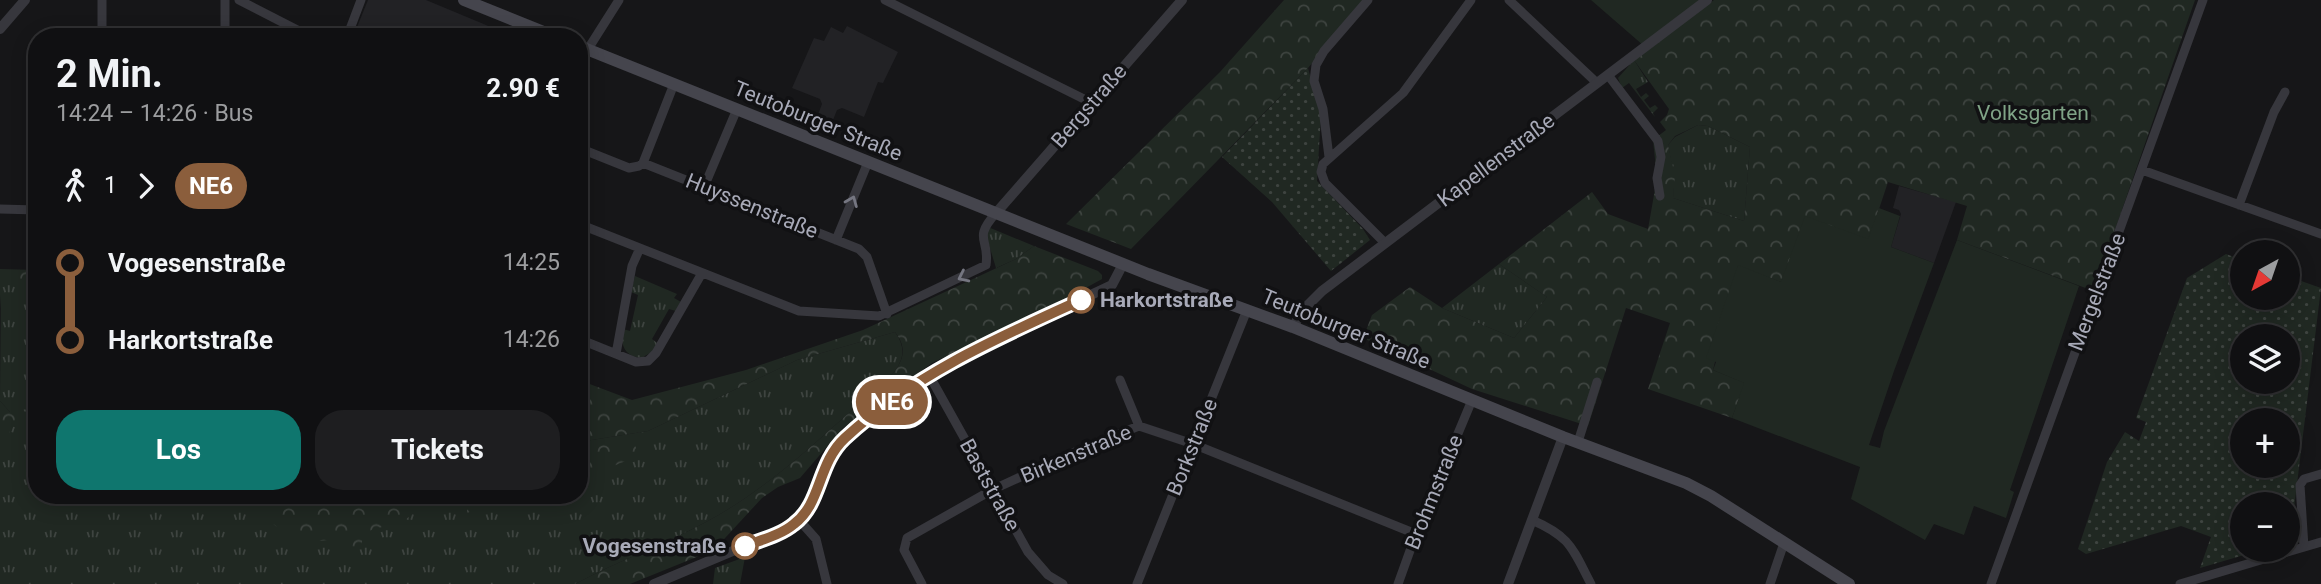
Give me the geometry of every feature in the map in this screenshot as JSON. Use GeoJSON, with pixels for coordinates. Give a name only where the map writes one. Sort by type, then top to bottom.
{"type":"FeatureCollection","features":[{"type":"Feature","properties":{"kind":"main road"},"geometry":{"type":"LineString","coordinates":[[464,0],[527,28]]}},
{"type":"Feature","properties":{"kind":"main road","name":"Teutoburger Straße"},"geometry":{"type":"LineString","coordinates":[[588,50],[1123,264],[1293,327],[1698,489],[1849,584]]}},
{"type":"Feature","properties":{"kind":"street"},"geometry":{"type":"LineString","coordinates":[[0,29],[24,0]]}},
{"type":"Feature","properties":{"kind":"street"},"geometry":{"type":"LineString","coordinates":[[102,0],[102,28]]}},
{"type":"Feature","properties":{"kind":"street"},"geometry":{"type":"LineString","coordinates":[[225,0],[225,28]]}},
{"type":"Feature","properties":{"kind":"street"},"geometry":{"type":"LineString","coordinates":[[239,0],[293,28]]}},
{"type":"Feature","properties":{"kind":"street"},"geometry":{"type":"LineString","coordinates":[[350,28],[361,0]]}},
{"type":"Feature","properties":{"kind":"street"},"geometry":{"type":"LineString","coordinates":[[588,43],[619,0]]}},
{"type":"Feature","properties":{"kind":"street"},"geometry":{"type":"LineString","coordinates":[[885,0],[1091,103]]}},
{"type":"Feature","properties":{"kind":"street","name":"Bergstraße"},"geometry":{"type":"LineString","coordinates":[[996,213],[1182,0]]}},
{"type":"Feature","properties":{"kind":"street"},"geometry":{"type":"LineString","coordinates":[[1329,157],[1325,139],[1325,118],[1314,81],[1314,71],[1317,60],[1368,0]]}},
{"type":"Feature","properties":{"kind":"street"},"geometry":{"type":"LineString","coordinates":[[1385,243],[1325,183],[1322,168],[1329,157],[1409,87],[1471,0]]}},
{"type":"Feature","properties":{"kind":"street"},"geometry":{"type":"LineString","coordinates":[[1509,0],[1597,83]]}},
{"type":"Feature","properties":{"kind":"street","name":"Kapellenstraße"},"geometry":{"type":"LineString","coordinates":[[1293,327],[1311,301],[1707,0]]}},
{"type":"Feature","properties":{"kind":"street","name":"Mergelstraße"},"geometry":{"type":"LineString","coordinates":[[1994,583],[2203,0]]}},
{"type":"Feature","properties":{"kind":"street"},"geometry":{"type":"LineString","coordinates":[[1608,75],[1658,142],[1661,157],[1657,178],[1660,196]]}},
{"type":"Feature","properties":{"kind":"street"},"geometry":{"type":"LineString","coordinates":[[643,163],[674,84]]}},
{"type":"Feature","properties":{"kind":"street"},"geometry":{"type":"LineString","coordinates":[[2239,205],[2274,112],[2285,92]]}},
{"type":"Feature","properties":{"kind":"street"},"geometry":{"type":"LineString","coordinates":[[704,187],[737,109]]}},
{"type":"Feature","properties":{"kind":"street","name":"Huyssenstraße"},"geometry":{"type":"LineString","coordinates":[[588,152],[629,168],[643,163],[864,253],[887,314]]}},
{"type":"Feature","properties":{"kind":"street"},"geometry":{"type":"LineString","coordinates":[[836,240],[868,162]]}},
{"type":"Feature","properties":{"kind":"street"},"geometry":{"type":"LineString","coordinates":[[2142,170],[2321,234]]}},
{"type":"Feature","properties":{"kind":"street"},"geometry":{"type":"LineString","coordinates":[[0,209],[28,210]]}},
{"type":"Feature","properties":{"kind":"street"},"geometry":{"type":"LineString","coordinates":[[588,228],[799,311],[879,316],[986,265],[983,234],[985,226],[996,213]]}},
{"type":"Feature","properties":{"kind":"street"},"geometry":{"type":"LineString","coordinates":[[616,354],[632,266],[640,248]]}},
{"type":"Feature","properties":{"kind":"street"},"geometry":{"type":"LineString","coordinates":[[653,584],[790,527],[810,506],[824,467],[836,447],[855,430],[929,375],[973,350],[1112,285],[1123,264]]}},
{"type":"Feature","properties":{"kind":"street"},"geometry":{"type":"LineString","coordinates":[[588,343],[636,362],[652,357],[702,273]]}},
{"type":"Feature","properties":{"kind":"street","name":"Borkstraße"},"geometry":{"type":"LineString","coordinates":[[1137,584],[1247,310]]}},
{"type":"Feature","properties":{"kind":"street","name":"Baststraße"},"geometry":{"type":"LineString","coordinates":[[929,375],[1028,552],[1048,575],[1063,584]]}},
{"type":"Feature","properties":{"kind":"street"},"geometry":{"type":"LineString","coordinates":[[1119,380],[1139,426]]}},
{"type":"Feature","properties":{"kind":"street"},"geometry":{"type":"LineString","coordinates":[[1578,442],[1597,382]]}},
{"type":"Feature","properties":{"kind":"street","name":"Brohmstraße"},"geometry":{"type":"LineString","coordinates":[[1398,584],[1472,400]]}},
{"type":"Feature","properties":{"kind":"street","name":"Birkenstraße"},"geometry":{"type":"LineString","coordinates":[[922,584],[904,550],[907,538],[992,489],[1122,431],[1139,426],[1192,444],[1416,534]]}},
{"type":"Feature","properties":{"kind":"street"},"geometry":{"type":"LineString","coordinates":[[1508,584],[1563,437]]}},
{"type":"Feature","properties":{"kind":"street"},"geometry":{"type":"LineString","coordinates":[[2304,547],[2300,485],[2304,479],[2321,474]]}},
{"type":"Feature","properties":{"kind":"street"},"geometry":{"type":"LineString","coordinates":[[799,520],[816,539],[827,584]]}},
{"type":"Feature","properties":{"kind":"street"},"geometry":{"type":"LineString","coordinates":[[1532,520],[1553,529],[1566,539],[1591,584]]}},
{"type":"Feature","properties":{"kind":"street"},"geometry":{"type":"LineString","coordinates":[[2180,584],[2321,542]]}},
{"type":"Feature","properties":{"kind":"street"},"geometry":{"type":"LineString","coordinates":[[1770,584],[1784,543]]}},
{"type":"Feature","properties":{"kind":"shaded area"},"geometry":{"type":"Polygon","coordinates":[[[368,0],[426,0],[493,28],[357,28],[368,0]]]}},
{"type":"Feature","properties":{"kind":"shaded area"},"geometry":{"type":"Polygon","coordinates":[[[847,26],[898,52],[883,83],[878,82],[864,117],[842,108],[837,110],[829,130],[814,125],[822,104],[820,99],[792,88],[814,38],[824,41],[831,27],[843,33],[847,26]]]}},
{"type":"Feature","properties":{"kind":"shaded area"},"geometry":{"type":"Polygon","coordinates":[[[1899,186],[1956,202],[1934,263],[1891,247],[1901,214],[1893,208],[1899,186]]]}},
{"type":"Feature","properties":{"kind":"green space"},"geometry":{"type":"Polygon","coordinates":[[[1284,0],[1364,0],[1308,68],[1131,249],[1066,224],[1220,72],[1284,0]]]}},
{"type":"Feature","properties":{"kind":"green space"},"geometry":{"type":"Polygon","coordinates":[[[1591,0],[1704,0],[1644,46],[1591,0]]]}},
{"type":"Feature","properties":{"kind":"green space","name":"Volksgarten"},"geometry":{"type":"Polygon","coordinates":[[[1714,0],[2195,0],[2117,224],[2091,290],[1957,240],[1967,206],[1888,182],[1869,239],[1781,282],[1738,266],[1713,370],[1745,383],[1732,418],[1648,389],[1670,323],[1626,308],[1588,426],[1472,389],[1363,338],[1372,315],[1410,287],[1442,308],[1514,338],[1547,297],[1499,264],[1592,192],[1608,214],[1648,229],[1657,178],[1653,140],[1666,130],[1660,122],[1669,109],[1634,60],[1714,0]],[[1698,125],[1675,136],[1668,145],[1675,176],[1673,198],[1744,221],[1750,147],[1708,126],[1698,125]]]}},
{"type":"Feature","properties":{"kind":"green space"},"geometry":{"type":"Polygon","coordinates":[[[1634,60],[1648,82],[1636,89],[1641,97],[1646,93],[1649,96],[1644,100],[1650,108],[1655,105],[1658,108],[1653,113],[1655,117],[1629,83],[1622,88],[1618,78],[1634,60]]]}},
{"type":"Feature","properties":{"kind":"green space"},"geometry":{"type":"Polygon","coordinates":[[[1308,68],[1321,115],[1317,181],[1363,229],[1370,240],[1331,271],[1272,202],[1222,157],[1308,68]]]}},
{"type":"Feature","properties":{"kind":"green space"},"geometry":{"type":"Polygon","coordinates":[[[1698,125],[1708,126],[1750,147],[1744,221],[1673,198],[1674,176],[1668,145],[1675,137],[1698,125]]]}},
{"type":"Feature","properties":{"kind":"green space"},"geometry":{"type":"Polygon","coordinates":[[[1879,208],[1900,216],[1891,247],[1934,263],[1869,445],[1880,448],[1884,431],[1957,240],[2079,286],[2010,490],[2014,492],[2006,518],[1974,506],[1964,535],[1934,524],[1925,540],[1851,499],[1860,467],[1732,418],[1744,383],[1713,370],[1716,362],[1706,358],[1738,265],[1781,282],[1805,216],[1868,239],[1879,208]]]}},
{"type":"Feature","properties":{"kind":"green space"},"geometry":{"type":"Polygon","coordinates":[[[988,227],[1034,246],[1016,259],[996,268],[987,238],[988,227]]]}},
{"type":"Feature","properties":{"kind":"green space"},"geometry":{"type":"Polygon","coordinates":[[[1034,246],[1098,271],[1102,279],[1051,307],[1026,316],[1027,318],[932,363],[843,428],[800,478],[778,487],[762,498],[714,550],[630,584],[575,584],[706,522],[757,490],[804,453],[894,372],[902,357],[902,347],[895,332],[797,360],[648,431],[588,441],[588,383],[632,400],[746,370],[863,330],[1016,259],[1034,246]]]}},
{"type":"Feature","properties":{"kind":"green space"},"geometry":{"type":"Polygon","coordinates":[[[2226,254],[2230,256],[2230,310],[2300,310],[2300,281],[2321,288],[2300,459],[2300,408],[2230,408],[2230,478],[2298,478],[2296,492],[2230,492],[2230,559],[2200,568],[2211,537],[2181,526],[2086,554],[2078,549],[2107,462],[2125,432],[2139,441],[2146,422],[2136,418],[2187,278],[2226,254]]]}},
{"type":"Feature","properties":{"kind":"green space"},"geometry":{"type":"Polygon","coordinates":[[[1499,264],[1547,297],[1514,338],[1442,308],[1499,264]]]}},
{"type":"Feature","properties":{"kind":"green space"},"geometry":{"type":"Polygon","coordinates":[[[0,269],[28,270],[28,280],[2,280],[0,309],[0,269]]]}},
{"type":"Feature","properties":{"kind":"green space"},"geometry":{"type":"Polygon","coordinates":[[[635,276],[677,294],[674,298],[681,302],[676,311],[669,309],[652,339],[657,343],[652,352],[641,358],[627,352],[622,340],[623,329],[630,331],[638,295],[631,292],[635,276]]]}},
{"type":"Feature","properties":{"kind":"green space"},"geometry":{"type":"Polygon","coordinates":[[[1,280],[28,280],[28,504],[588,504],[588,441],[648,431],[797,360],[895,332],[901,342],[902,352],[894,372],[804,453],[757,490],[706,522],[575,584],[0,584],[0,425],[10,412],[0,401],[1,280]]]}},
{"type":"Feature","properties":{"kind":"green space"},"geometry":{"type":"Polygon","coordinates":[[[0,401],[10,412],[28,411],[28,425],[15,424],[4,440],[0,459],[0,401]]]}},
{"type":"Feature","properties":{"kind":"green space"},"geometry":{"type":"Polygon","coordinates":[[[620,441],[635,444],[638,456],[588,476],[588,450],[620,441]]]}},
{"type":"Feature","properties":{"kind":"green space"},"geometry":{"type":"Polygon","coordinates":[[[271,504],[425,504],[401,523],[373,529],[363,536],[361,547],[354,552],[346,550],[332,539],[315,541],[289,535],[269,519],[271,504]]]}},
{"type":"Feature","properties":{"kind":"green space"},"geometry":{"type":"Polygon","coordinates":[[[470,504],[492,504],[467,513],[467,506],[470,504]]]}},
{"type":"Feature","properties":{"kind":"green space"},"geometry":{"type":"Polygon","coordinates":[[[745,557],[740,584],[713,584],[715,568],[745,557]]]}},
{"type":"Feature","properties":{"kind":"bus line","name":"NE6"},"geometry":{"type":"LineString","coordinates":[[745,546],[774,535],[799,520],[810,506],[821,473],[836,447],[914,385],[953,360],[1081,300]]}},
{"type":"Feature","properties":{"kind":"place","name":"Harkortstraße"},"geometry":{"type":"Point","coordinates":[1081,300]}},
{"type":"Feature","properties":{"kind":"place","name":"Vogesenstraße"},"geometry":{"type":"Point","coordinates":[745,546]}}]}
